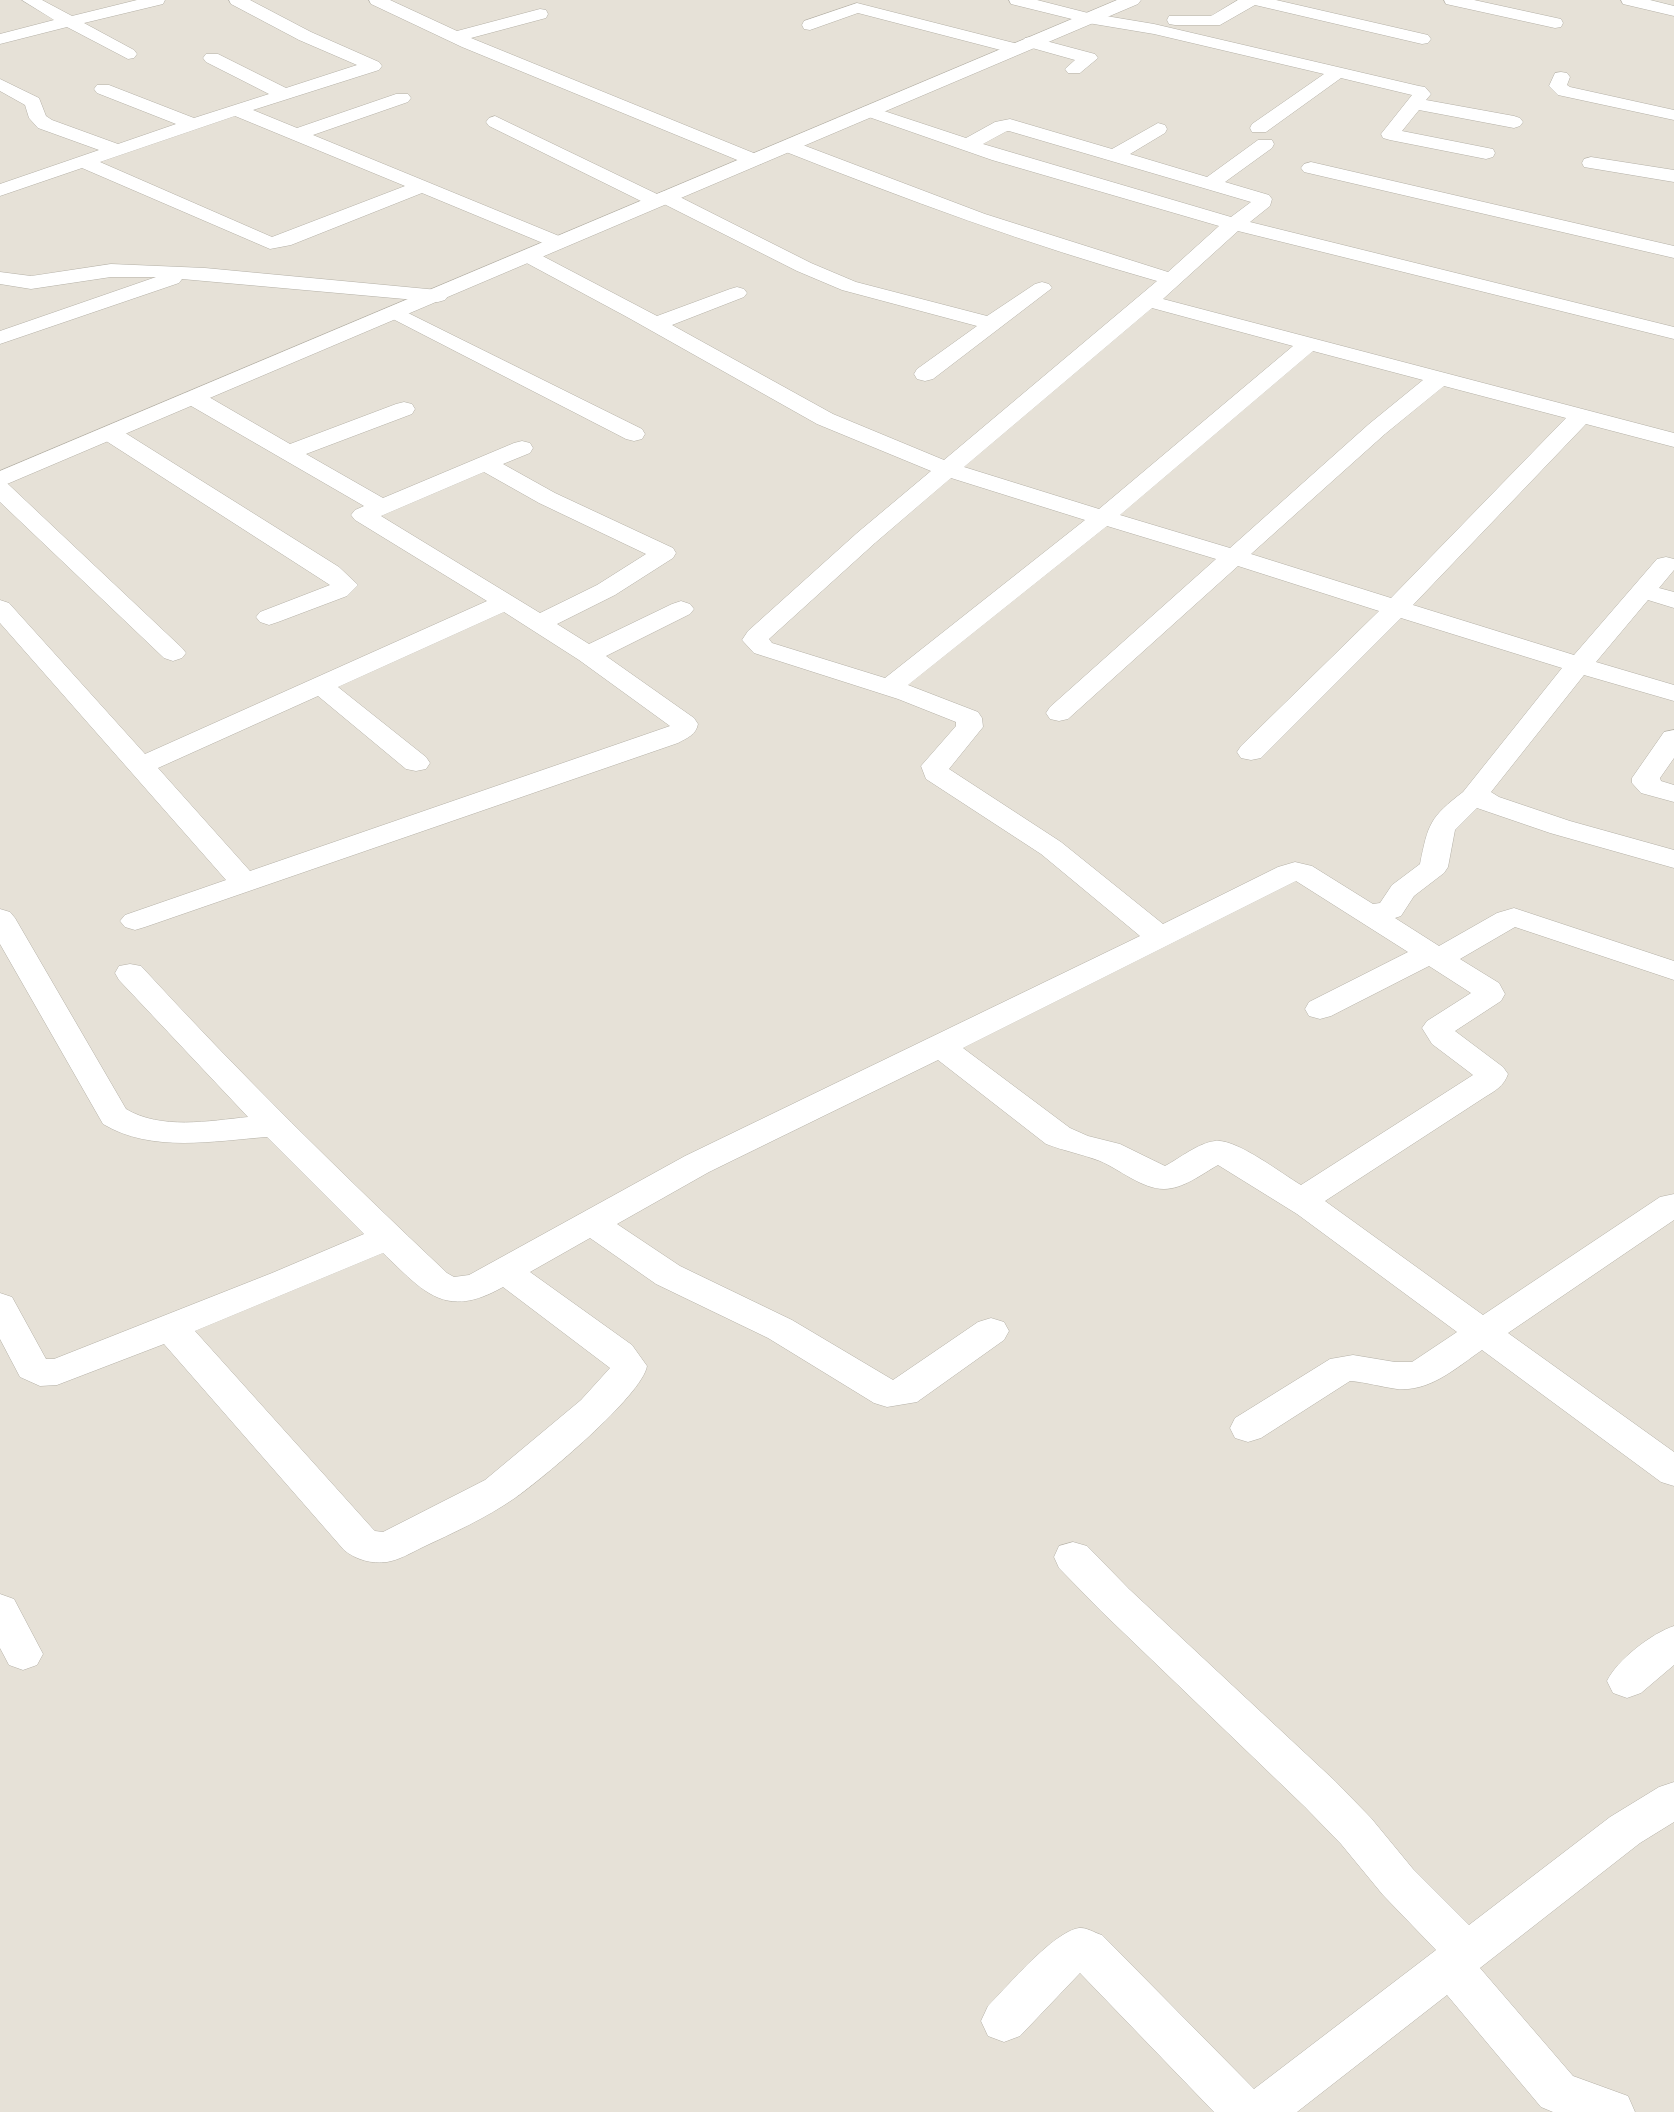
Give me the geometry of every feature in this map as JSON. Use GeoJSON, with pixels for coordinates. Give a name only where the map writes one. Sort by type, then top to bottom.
{"type":"FeatureCollection","features":[{"type":"Feature","properties":{"kind":"street"},"geometry":{"type":"LineString","coordinates":[[30,0],[128,54]]}},
{"type":"Feature","properties":{"kind":"street"},"geometry":{"type":"LineString","coordinates":[[0,39],[157,0]]}},
{"type":"Feature","properties":{"kind":"street"},"geometry":{"type":"LineString","coordinates":[[0,190],[373,65],[305,36],[237,0]]}},
{"type":"Feature","properties":{"kind":"street"},"geometry":{"type":"LineString","coordinates":[[377,0],[454,37],[754,160]]}},
{"type":"Feature","properties":{"kind":"street"},"geometry":{"type":"LineString","coordinates":[[1017,0],[1142,17],[1214,21],[1248,1],[1256,0],[1422,39]]}},
{"type":"Feature","properties":{"kind":"street"},"geometry":{"type":"LineString","coordinates":[[1452,0],[1555,22]]}},
{"type":"Feature","properties":{"kind":"street"},"geometry":{"type":"LineString","coordinates":[[1629,0],[1674,11]]}},
{"type":"Feature","properties":{"kind":"street"},"geometry":{"type":"LineString","coordinates":[[810,25],[857,8],[1089,58],[1074,69]]}},
{"type":"Feature","properties":{"kind":"street"},"geometry":{"type":"LineString","coordinates":[[173,653],[0,487],[404,317],[438,296],[536,260],[557,242],[669,201],[754,160],[798,150],[1110,13],[1154,29],[1419,91],[1422,93],[1416,104],[1390,134],[1486,153]]}},
{"type":"Feature","properties":{"kind":"street"},"geometry":{"type":"LineString","coordinates":[[454,37],[540,14]]}},
{"type":"Feature","properties":{"kind":"street"},"geometry":{"type":"LineString","coordinates":[[212,58],[284,94]]}},
{"type":"Feature","properties":{"kind":"street"},"geometry":{"type":"LineString","coordinates":[[1210,184],[1262,136],[1338,72]]}},
{"type":"Feature","properties":{"kind":"street"},"geometry":{"type":"LineString","coordinates":[[1561,77],[1558,86],[1564,91],[1674,115]]}},
{"type":"Feature","properties":{"kind":"street"},"geometry":{"type":"LineString","coordinates":[[0,84],[33,102],[38,118],[45,124],[117,150]]}},
{"type":"Feature","properties":{"kind":"street"},"geometry":{"type":"LineString","coordinates":[[103,89],[192,124]]}},
{"type":"Feature","properties":{"kind":"street"},"geometry":{"type":"LineString","coordinates":[[298,134],[402,98]]}},
{"type":"Feature","properties":{"kind":"street"},"geometry":{"type":"LineString","coordinates":[[1416,104],[1514,122]]}},
{"type":"Feature","properties":{"kind":"street"},"geometry":{"type":"LineString","coordinates":[[236,110],[557,242]]}},
{"type":"Feature","properties":{"kind":"street"},"geometry":{"type":"LineString","coordinates":[[876,114],[1068,177],[1234,224],[1674,333]]}},
{"type":"Feature","properties":{"kind":"street"},"geometry":{"type":"LineString","coordinates":[[495,122],[849,286],[990,323]]}},
{"type":"Feature","properties":{"kind":"street"},"geometry":{"type":"LineString","coordinates":[[967,145],[1007,125],[1262,200],[1148,301],[866,538],[755,640],[763,648],[889,687],[969,718],[970,727],[935,766],[936,773],[1051,848],[1160,937]]}},
{"type":"Feature","properties":{"kind":"street"},"geometry":{"type":"LineString","coordinates":[[1114,156],[1158,129]]}},
{"type":"Feature","properties":{"kind":"street"},"geometry":{"type":"LineString","coordinates":[[798,150],[1036,238],[1103,261],[1171,279]]}},
{"type":"Feature","properties":{"kind":"street"},"geometry":{"type":"LineString","coordinates":[[83,162],[262,240],[276,243],[423,186]]}},
{"type":"Feature","properties":{"kind":"street"},"geometry":{"type":"LineString","coordinates":[[1591,163],[1674,176]]}},
{"type":"Feature","properties":{"kind":"street"},"geometry":{"type":"LineString","coordinates":[[1311,168],[1674,252]]}},
{"type":"Feature","properties":{"kind":"street"},"geometry":{"type":"LineString","coordinates":[[536,260],[826,420],[893,449],[1102,518],[1578,666],[1674,693]]}},
{"type":"Feature","properties":{"kind":"street"},"geometry":{"type":"LineString","coordinates":[[0,291],[31,283],[112,270],[186,274],[367,292],[438,296]]}},
{"type":"Feature","properties":{"kind":"street"},"geometry":{"type":"LineString","coordinates":[[0,339],[186,274]]}},
{"type":"Feature","properties":{"kind":"street"},"geometry":{"type":"LineString","coordinates":[[0,278],[31,283]]}},
{"type":"Feature","properties":{"kind":"street"},"geometry":{"type":"LineString","coordinates":[[925,374],[989,327],[990,323],[1042,288]]}},
{"type":"Feature","properties":{"kind":"street"},"geometry":{"type":"LineString","coordinates":[[655,324],[737,293]]}},
{"type":"Feature","properties":{"kind":"street"},"geometry":{"type":"LineString","coordinates":[[1148,301],[1674,440]]}},
{"type":"Feature","properties":{"kind":"street"},"geometry":{"type":"LineString","coordinates":[[404,317],[634,434]]}},
{"type":"Feature","properties":{"kind":"street"},"geometry":{"type":"LineString","coordinates":[[889,687],[1102,518],[1310,343]]}},
{"type":"Feature","properties":{"kind":"street"},"geometry":{"type":"LineString","coordinates":[[1059,713],[1377,429],[1441,377]]}},
{"type":"Feature","properties":{"kind":"street"},"geometry":{"type":"LineString","coordinates":[[201,402],[382,507]]}},
{"type":"Feature","properties":{"kind":"street"},"geometry":{"type":"LineString","coordinates":[[286,453],[404,409]]}},
{"type":"Feature","properties":{"kind":"street"},"geometry":{"type":"LineString","coordinates":[[1251,752],[1396,608],[1581,417]]}},
{"type":"Feature","properties":{"kind":"street"},"geometry":{"type":"LineString","coordinates":[[118,438],[330,572],[346,585],[338,591],[269,617]]}},
{"type":"Feature","properties":{"kind":"street"},"geometry":{"type":"LineString","coordinates":[[135,921],[514,791],[684,729],[685,724],[680,719],[588,655],[506,602],[363,516],[365,513],[522,448]]}},
{"type":"Feature","properties":{"kind":"street"},"geometry":{"type":"LineString","coordinates":[[486,464],[547,498],[664,554],[606,590],[538,623]]}},
{"type":"Feature","properties":{"kind":"street"},"geometry":{"type":"LineString","coordinates":[[1368,914],[1391,910],[1402,891],[1434,867],[1441,828],[1458,809],[1476,795],[1477,790],[1578,666],[1666,564]]}},
{"type":"Feature","properties":{"kind":"street"},"geometry":{"type":"LineString","coordinates":[[1643,591],[1674,600]]}},
{"type":"Feature","properties":{"kind":"street"},"geometry":{"type":"LineString","coordinates":[[140,766],[506,602]]}},
{"type":"Feature","properties":{"kind":"street"},"geometry":{"type":"LineString","coordinates":[[0,608],[246,884]]}},
{"type":"Feature","properties":{"kind":"street"},"geometry":{"type":"LineString","coordinates":[[588,655],[681,609]]}},
{"type":"Feature","properties":{"kind":"street"},"geometry":{"type":"LineString","coordinates":[[320,685],[416,763]]}},
{"type":"Feature","properties":{"kind":"street"},"geometry":{"type":"LineString","coordinates":[[1674,738],[1646,778],[1646,783],[1650,787],[1674,794]]}},
{"type":"Feature","properties":{"kind":"street"},"geometry":{"type":"LineString","coordinates":[[1476,795],[1489,803],[1560,827],[1674,859]]}},
{"type":"Feature","properties":{"kind":"street"},"geometry":{"type":"LineString","coordinates":[[130,973],[275,1126],[388,1237],[445,1288],[466,1290],[698,1164],[1295,871],[1302,872],[1488,990],[1490,994],[1438,1028],[1443,1037],[1490,1070],[1492,1074],[1491,1078],[1301,1201]]}},
{"type":"Feature","properties":{"kind":"street"},"geometry":{"type":"LineString","coordinates":[[1320,1009],[1514,917],[1674,971]]}},
{"type":"Feature","properties":{"kind":"street"},"geometry":{"type":"LineString","coordinates":[[0,918],[114,1116],[121,1123],[152,1132],[275,1126]]}},
{"type":"Feature","properties":{"kind":"street"},"geometry":{"type":"LineString","coordinates":[[940,1047],[1042,1125],[1068,1142],[1108,1152],[1162,1178],[1171,1177],[1220,1151],[1301,1201],[1674,1472]]}},
{"type":"Feature","properties":{"kind":"street"},"geometry":{"type":"LineString","coordinates":[[1248,1428],[1343,1368],[1356,1367],[1407,1377],[1416,1376],[1672,1205]]}},
{"type":"Feature","properties":{"kind":"street"},"geometry":{"type":"LineString","coordinates":[[590,1222],[668,1275],[780,1329],[887,1394],[904,1393],[991,1331]]}},
{"type":"Feature","properties":{"kind":"street"},"geometry":{"type":"LineString","coordinates":[[0,1306],[33,1368],[40,1373],[57,1372],[388,1237]]}},
{"type":"Feature","properties":{"kind":"street"},"geometry":{"type":"LineString","coordinates":[[170,1327],[358,1539],[366,1546],[387,1547],[440,1522],[511,1481],[594,1410],[628,1372],[629,1366],[619,1354],[505,1270]]}},
{"type":"Feature","properties":{"kind":"street"},"geometry":{"type":"LineString","coordinates":[[1073,1557],[1356,1831],[1459,1959],[1557,2092],[1612,2112]]}},
{"type":"Feature","properties":{"kind":"street"},"geometry":{"type":"LineString","coordinates":[[0,1610],[23,1654]]}},
{"type":"Feature","properties":{"kind":"street"},"geometry":{"type":"LineString","coordinates":[[1627,1681],[1674,1642]]}},
{"type":"Feature","properties":{"kind":"street"},"geometry":{"type":"LineString","coordinates":[[1261,2112],[1625,1830],[1674,1800]]}},
{"type":"Feature","properties":{"kind":"street"},"geometry":{"type":"LineString","coordinates":[[1004,2021],[1072,1952],[1080,1948],[1086,1949],[1245,2112]]}}]}
